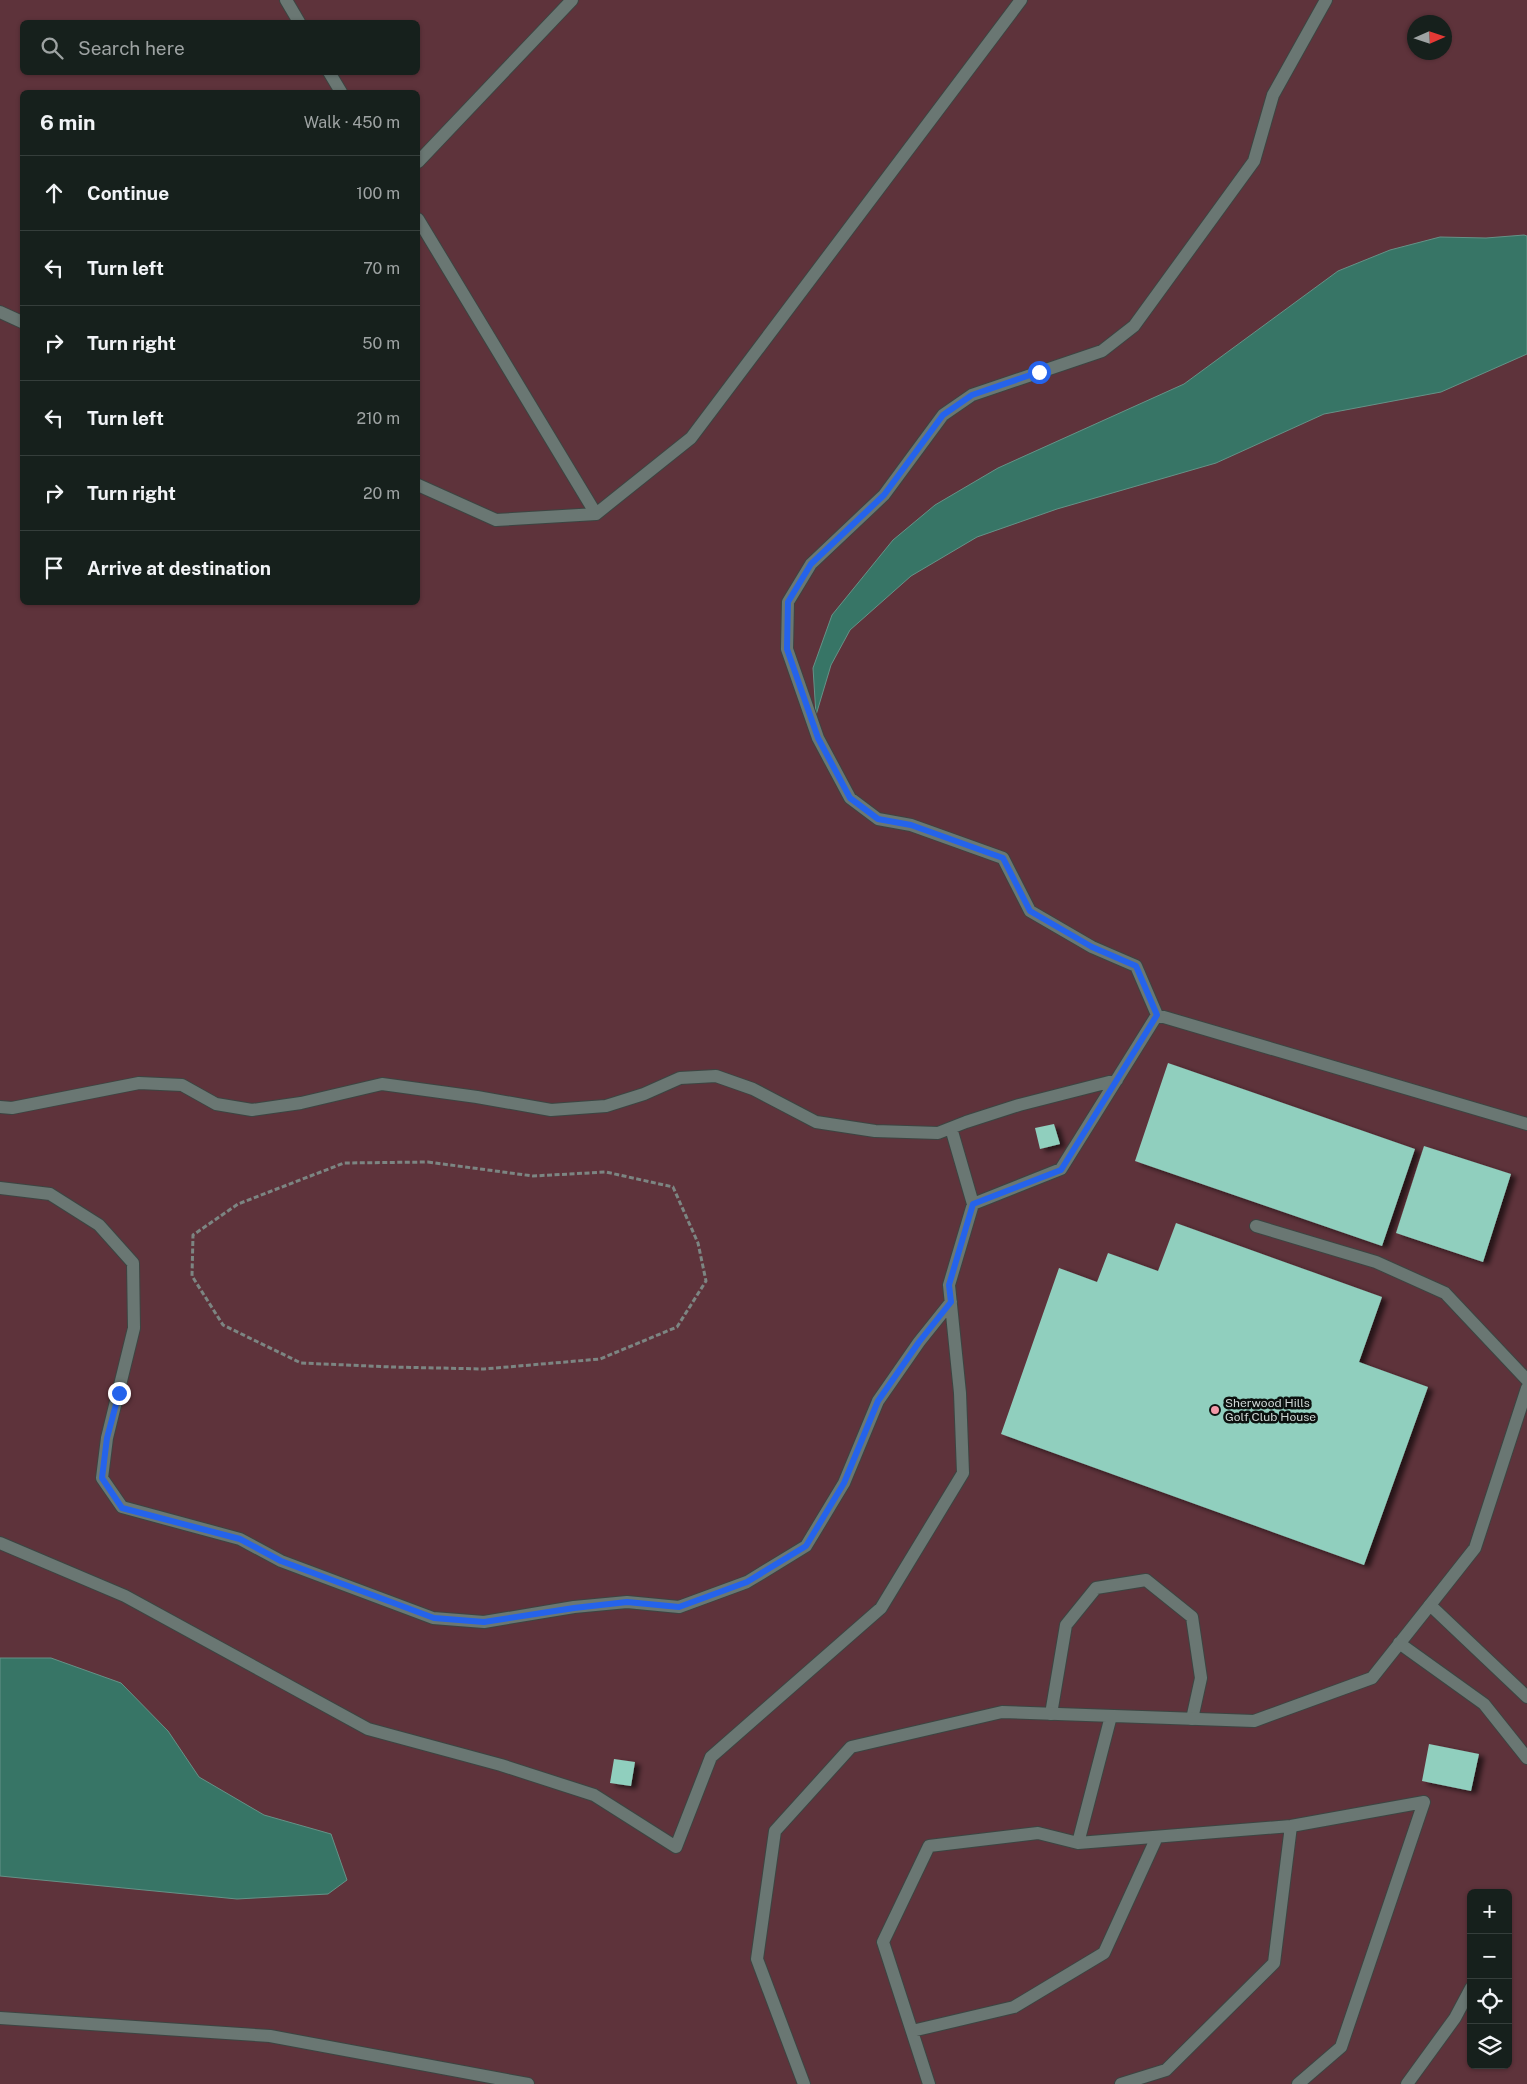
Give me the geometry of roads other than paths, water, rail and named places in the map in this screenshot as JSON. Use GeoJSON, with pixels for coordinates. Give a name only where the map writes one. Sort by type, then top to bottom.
{"type":"FeatureCollection","features":[{"type":"Feature","properties":{"kind":"street"},"geometry":{"type":"LineString","coordinates":[[286,0],[298,20]]}},
{"type":"Feature","properties":{"kind":"street"},"geometry":{"type":"LineString","coordinates":[[420,160],[572,0]]}},
{"type":"Feature","properties":{"kind":"street"},"geometry":{"type":"LineString","coordinates":[[420,486],[496,520],[596,514],[691,438],[1022,0]]}},
{"type":"Feature","properties":{"kind":"street"},"geometry":{"type":"LineString","coordinates":[[1157,1015],[1136,966],[1092,947],[1030,911],[1003,858],[911,825],[878,819],[850,798],[818,738],[787,649],[788,602],[811,564],[884,495],[943,415],[972,395],[1102,351],[1134,326],[1254,161],[1273,95],[1326,0]]}},
{"type":"Feature","properties":{"kind":"street"},"geometry":{"type":"LineString","coordinates":[[331,75],[340,90]]}},
{"type":"Feature","properties":{"kind":"street"},"geometry":{"type":"LineString","coordinates":[[420,222],[596,514]]}},
{"type":"Feature","properties":{"kind":"street"},"geometry":{"type":"LineString","coordinates":[[0,312],[20,321]]}},
{"type":"Feature","properties":{"kind":"street"},"geometry":{"type":"LineString","coordinates":[[973,1204],[1061,1170],[1157,1015]]}},
{"type":"Feature","properties":{"kind":"street"},"geometry":{"type":"LineString","coordinates":[[1157,1015],[1527,1124]]}},
{"type":"Feature","properties":{"kind":"street"},"geometry":{"type":"LineString","coordinates":[[0,1107],[12,1108],[139,1083],[182,1085],[216,1104],[252,1110],[301,1103],[382,1084],[477,1097],[551,1110],[606,1106],[644,1094],[680,1078],[716,1076],[753,1089],[816,1122],[875,1131],[938,1133],[1019,1105],[1117,1080]]}},
{"type":"Feature","properties":{"kind":"street"},"geometry":{"type":"LineString","coordinates":[[0,1543],[125,1596],[368,1730],[501,1764],[594,1795],[676,1847],[711,1757],[881,1608],[963,1474],[960,1392],[949,1285],[973,1204],[951,1128]]}},
{"type":"Feature","properties":{"kind":"street"},"geometry":{"type":"LineString","coordinates":[[0,1188],[50,1194],[99,1225],[133,1262],[134,1328],[107,1438],[102,1478],[122,1508],[240,1539],[281,1561],[434,1618],[484,1622],[627,1602],[679,1607],[747,1582],[798,1551],[806,1546],[844,1483],[878,1401],[919,1342],[951,1302]]}},
{"type":"Feature","properties":{"kind":"street"},"geometry":{"type":"LineString","coordinates":[[1256,1226],[1376,1262],[1445,1293],[1527,1380]]}},
{"type":"Feature","properties":{"kind":"street"},"geometry":{"type":"LineString","coordinates":[[804,2084],[757,1959],[775,1831],[851,1747],[1002,1712],[1254,1721],[1372,1678],[1474,1548],[1527,1388]]}},
{"type":"Feature","properties":{"kind":"street"},"geometry":{"type":"LineString","coordinates":[[1051,1714],[1066,1625],[1096,1588],[1146,1580],[1192,1617],[1201,1678],[1192,1719]]}},
{"type":"Feature","properties":{"kind":"street"},"geometry":{"type":"LineString","coordinates":[[1430,1605],[1527,1697]]}},
{"type":"Feature","properties":{"kind":"street"},"geometry":{"type":"LineString","coordinates":[[1399,1643],[1484,1704],[1527,1758]]}},
{"type":"Feature","properties":{"kind":"street"},"geometry":{"type":"LineString","coordinates":[[1078,1843],[1111,1716]]}},
{"type":"Feature","properties":{"kind":"street"},"geometry":{"type":"LineString","coordinates":[[929,2084],[883,1942],[929,1846],[1038,1833],[1078,1843],[1291,1826],[1424,1802],[1341,2047],[1298,2084]]}},
{"type":"Feature","properties":{"kind":"street"},"geometry":{"type":"LineString","coordinates":[[1121,2084],[1166,2070],[1274,1963],[1291,1826]]}},
{"type":"Feature","properties":{"kind":"street"},"geometry":{"type":"LineString","coordinates":[[912,2031],[1014,2008],[1104,1953],[1157,1837]]}},
{"type":"Feature","properties":{"kind":"street"},"geometry":{"type":"LineString","coordinates":[[1407,2084],[1455,2018],[1467,1996]]}},
{"type":"Feature","properties":{"kind":"street"},"geometry":{"type":"LineString","coordinates":[[0,2018],[270,2036],[499,2081],[528,2084]]}},
{"type":"Feature","properties":{"kind":"place","name":"Sherwood Hills Golf Club House"},"geometry":{"type":"Point","coordinates":[1215,1410]}}]}
